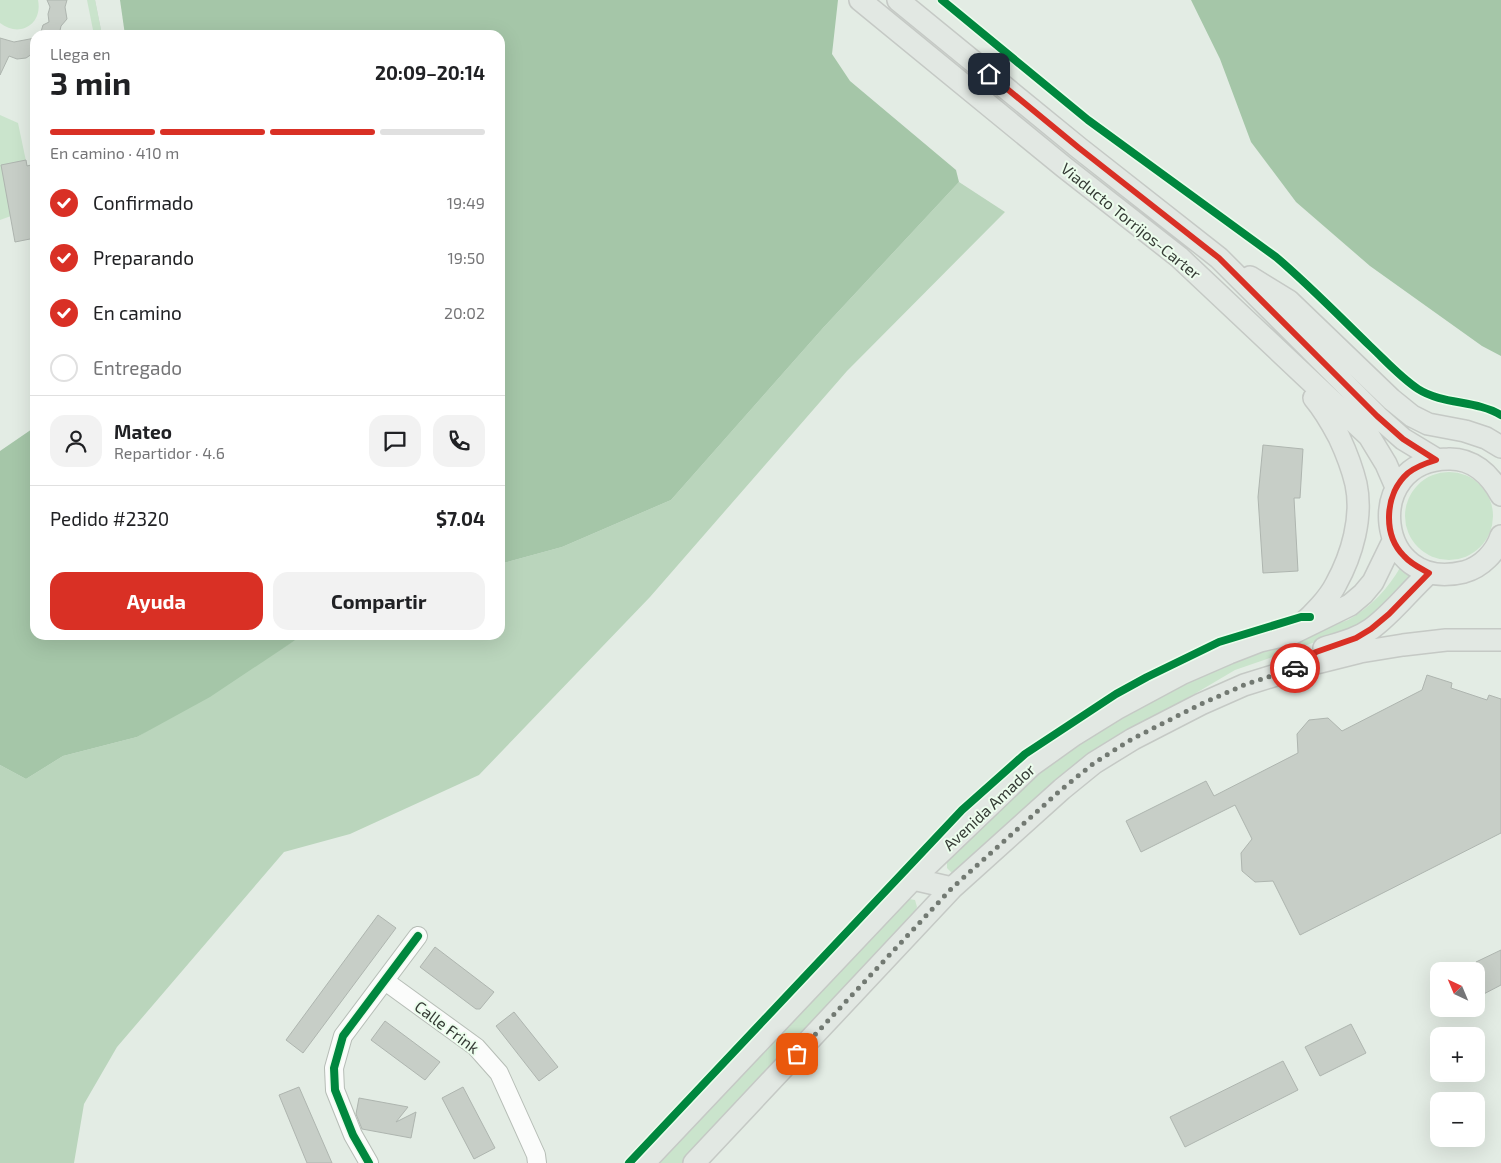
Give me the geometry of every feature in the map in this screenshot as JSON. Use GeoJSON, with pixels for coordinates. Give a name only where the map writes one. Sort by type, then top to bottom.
{"type":"FeatureCollection","features":[{"type":"Feature","properties":{"kind":"main road","name":"Viaducto Torrijos-Carter"},"geometry":{"type":"LineString","coordinates":[[860,0],[1179,257],[1369,436],[1386,464],[1396,487]]}},
{"type":"Feature","properties":{"kind":"main road","name":"Viaducto Torrijos-Carter"},"geometry":{"type":"LineString","coordinates":[[898,0],[1079,148],[1219,258],[1377,416],[1403,439],[1436,460]]}},
{"type":"Feature","properties":{"kind":"main road"},"geometry":{"type":"LineString","coordinates":[[1219,258],[1289,302],[1391,400],[1412,416],[1428,424],[1465,430],[1486,438],[1501,447]]}},
{"type":"Feature","properties":{"kind":"main road"},"geometry":{"type":"LineString","coordinates":[[1256,329],[1327,413],[1347,454],[1356,486],[1358,520],[1350,550],[1336,585],[1310,616],[1291,634]]}},
{"type":"Feature","properties":{"kind":"main road"},"geometry":{"type":"LineString","coordinates":[[1501,495],[1487,474],[1476,466],[1463,460],[1449,458],[1436,460],[1420,465],[1407,474],[1396,487],[1388,514],[1393,541],[1402,555],[1414,566],[1429,573],[1450,575],[1470,570],[1494,560],[1501,536]]}},
{"type":"Feature","properties":{"kind":"main road","name":"Avenida Amador"},"geometry":{"type":"LineString","coordinates":[[644,1163],[913,879],[1032,765],[1074,735],[1139,696],[1229,653],[1291,634],[1350,605],[1373,582],[1393,541]]}},
{"type":"Feature","properties":{"kind":"main road"},"geometry":{"type":"LineString","coordinates":[[1294,670],[1316,652],[1356,638],[1371,629],[1389,614],[1429,573]]}},
{"type":"Feature","properties":{"kind":"main road"},"geometry":{"type":"LineString","coordinates":[[694,1163],[952,888],[1062,789],[1094,763],[1132,739],[1201,704],[1244,685],[1360,652],[1446,640],[1501,640]]}},
{"type":"Feature","properties":{"kind":"main road"},"geometry":{"type":"LineString","coordinates":[[913,879],[952,888]]}},
{"type":"Feature","properties":{"kind":"street"},"geometry":{"type":"LineString","coordinates":[[369,1163],[353,1135],[335,1090],[334,1068],[343,1036],[418,936]]}},
{"type":"Feature","properties":{"kind":"street","name":"Calle Frink"},"geometry":{"type":"LineString","coordinates":[[385,981],[476,1047],[499,1074],[536,1155],[537,1163]]}},
{"type":"Feature","properties":{"kind":"shaded area"},"geometry":{"type":"Polygon","coordinates":[[[0,0],[38,0],[39,9],[37,16],[33,22],[22,29],[7,27],[0,23],[0,0]]]}},
{"type":"Feature","properties":{"kind":"shaded area"},"geometry":{"type":"Polygon","coordinates":[[[87,0],[95,0],[101,30],[93,30],[87,0]]]}},
{"type":"Feature","properties":{"kind":"shaded area"},"geometry":{"type":"Polygon","coordinates":[[[95,0],[838,0],[832,54],[850,81],[956,170],[959,182],[823,328],[671,500],[562,547],[505,563],[505,30],[101,30],[95,0]]]}},
{"type":"Feature","properties":{"kind":"shaded area"},"geometry":{"type":"Polygon","coordinates":[[[1191,0],[1501,0],[1501,356],[1482,346],[1370,266],[1296,202],[1251,142],[1220,59],[1191,0]]]}},
{"type":"Feature","properties":{"kind":"shaded area"},"geometry":{"type":"Polygon","coordinates":[[[0,115],[18,123],[26,161],[11,216],[0,220],[0,115]]]}},
{"type":"Feature","properties":{"kind":"shaded area"},"geometry":{"type":"Polygon","coordinates":[[[959,182],[1005,212],[847,371],[650,597],[479,775],[350,834],[284,852],[117,1047],[84,1104],[74,1163],[0,1163],[0,765],[26,779],[63,756],[137,737],[295,640],[505,640],[505,563],[562,547],[671,500],[823,328],[959,182]]]}},
{"type":"Feature","properties":{"kind":"shaded area"},"geometry":{"type":"Polygon","coordinates":[[[30,430],[30,640],[296,640],[210,697],[137,737],[63,756],[26,779],[0,765],[0,451],[30,430]]]}},
{"type":"Feature","properties":{"kind":"shaded area"},"geometry":{"type":"Polygon","coordinates":[[[1449,472],[1466,475],[1474,479],[1486,491],[1490,499],[1493,516],[1490,533],[1486,541],[1474,553],[1466,557],[1449,560],[1432,557],[1424,553],[1412,541],[1408,533],[1405,516],[1408,499],[1412,491],[1424,479],[1432,475],[1449,472]]]}},
{"type":"Feature","properties":{"kind":"shaded area"},"geometry":{"type":"Polygon","coordinates":[[[1401,566],[1415,577],[1365,622],[1350,630],[1235,670],[1103,748],[960,871],[952,873],[947,868],[947,858],[1032,774],[1131,706],[1226,661],[1348,620],[1378,597],[1401,566]]]}},
{"type":"Feature","properties":{"kind":"shaded area"},"geometry":{"type":"Polygon","coordinates":[[[909,899],[915,900],[917,907],[912,917],[683,1163],[660,1163],[897,906],[909,899]]]}},
{"type":"Feature","properties":{"kind":"pier"},"geometry":{"type":"Polygon","coordinates":[[[95,0],[120,0],[124,30],[101,30],[95,0]]]}},
{"type":"Feature","properties":{"kind":"building"},"geometry":{"type":"Polygon","coordinates":[[[47,0],[67,0],[65,7],[67,19],[60,30],[42,30],[43,25],[49,22],[48,14],[50,7],[47,0]]]}},
{"type":"Feature","properties":{"kind":"building"},"geometry":{"type":"Polygon","coordinates":[[[0,38],[14,42],[30,39],[30,55],[17,59],[9,56],[0,75],[0,38]]]}},
{"type":"Feature","properties":{"kind":"building"},"geometry":{"type":"Polygon","coordinates":[[[26,160],[27,166],[30,165],[30,239],[15,242],[1,165],[26,160]]]}},
{"type":"Feature","properties":{"kind":"building"},"geometry":{"type":"Polygon","coordinates":[[[1263,445],[1303,449],[1300,498],[1294,498],[1298,571],[1263,573],[1258,497],[1263,445]]]}},
{"type":"Feature","properties":{"kind":"building"},"geometry":{"type":"Polygon","coordinates":[[[1427,675],[1452,683],[1451,688],[1487,700],[1489,695],[1501,699],[1501,833],[1300,935],[1273,881],[1255,882],[1242,871],[1241,853],[1252,839],[1235,805],[1141,852],[1126,821],[1206,781],[1214,796],[1298,753],[1297,734],[1309,720],[1328,718],[1342,731],[1422,690],[1427,675]]]}},
{"type":"Feature","properties":{"kind":"building"},"geometry":{"type":"Polygon","coordinates":[[[378,915],[396,928],[303,1053],[286,1040],[378,915]]]}},
{"type":"Feature","properties":{"kind":"building"},"geometry":{"type":"Polygon","coordinates":[[[435,947],[494,992],[480,1009],[476,1009],[420,967],[435,947]]]}},
{"type":"Feature","properties":{"kind":"building"},"geometry":{"type":"Polygon","coordinates":[[[1501,950],[1501,985],[1485,993],[1485,962],[1476,962],[1501,950]]]}},
{"type":"Feature","properties":{"kind":"building"},"geometry":{"type":"Polygon","coordinates":[[[514,1012],[558,1067],[539,1081],[496,1026],[514,1012]]]}},
{"type":"Feature","properties":{"kind":"building"},"geometry":{"type":"Polygon","coordinates":[[[385,1021],[440,1062],[425,1080],[371,1040],[385,1021]]]}},
{"type":"Feature","properties":{"kind":"building"},"geometry":{"type":"Polygon","coordinates":[[[1351,1024],[1366,1053],[1320,1076],[1305,1047],[1351,1024]]]}},
{"type":"Feature","properties":{"kind":"building"},"geometry":{"type":"Polygon","coordinates":[[[1283,1061],[1298,1090],[1185,1147],[1170,1117],[1283,1061]]]}},
{"type":"Feature","properties":{"kind":"building"},"geometry":{"type":"Polygon","coordinates":[[[299,1087],[332,1163],[307,1163],[279,1095],[299,1087]]]}},
{"type":"Feature","properties":{"kind":"building"},"geometry":{"type":"Polygon","coordinates":[[[463,1087],[495,1148],[474,1159],[442,1098],[463,1087]]]}},
{"type":"Feature","properties":{"kind":"building"},"geometry":{"type":"Polygon","coordinates":[[[359,1098],[408,1107],[396,1122],[416,1112],[411,1138],[362,1129],[356,1114],[359,1098]]]}},
{"type":"Feature","properties":{"kind":"cycle path"},"geometry":{"type":"LineString","coordinates":[[942,0],[1088,120],[1276,257],[1411,384],[1438,398],[1481,407],[1501,415]]}},
{"type":"Feature","properties":{"kind":"cycle path"},"geometry":{"type":"LineString","coordinates":[[629,1163],[962,810],[1025,754],[1116,694],[1219,642],[1301,617],[1310,617]]}},
{"type":"Feature","properties":{"kind":"cycle path"},"geometry":{"type":"LineString","coordinates":[[369,1163],[353,1135],[335,1090],[334,1068],[343,1036],[418,936]]}},
{"type":"Feature","properties":{"kind":"way so far"},"geometry":{"type":"LineString","coordinates":[[797,1054],[952,888],[1062,789],[1094,763],[1132,739],[1201,704],[1244,685],[1294,670],[1295,668]]}},
{"type":"Feature","properties":{"kind":"route"},"geometry":{"type":"LineString","coordinates":[[989,74],[1079,148],[1219,258],[1377,416],[1403,439],[1436,460],[1420,465],[1407,474],[1396,487],[1388,514],[1393,541],[1402,555],[1414,566],[1429,573],[1389,614],[1371,629],[1356,638],[1316,652],[1295,668]]}}]}
